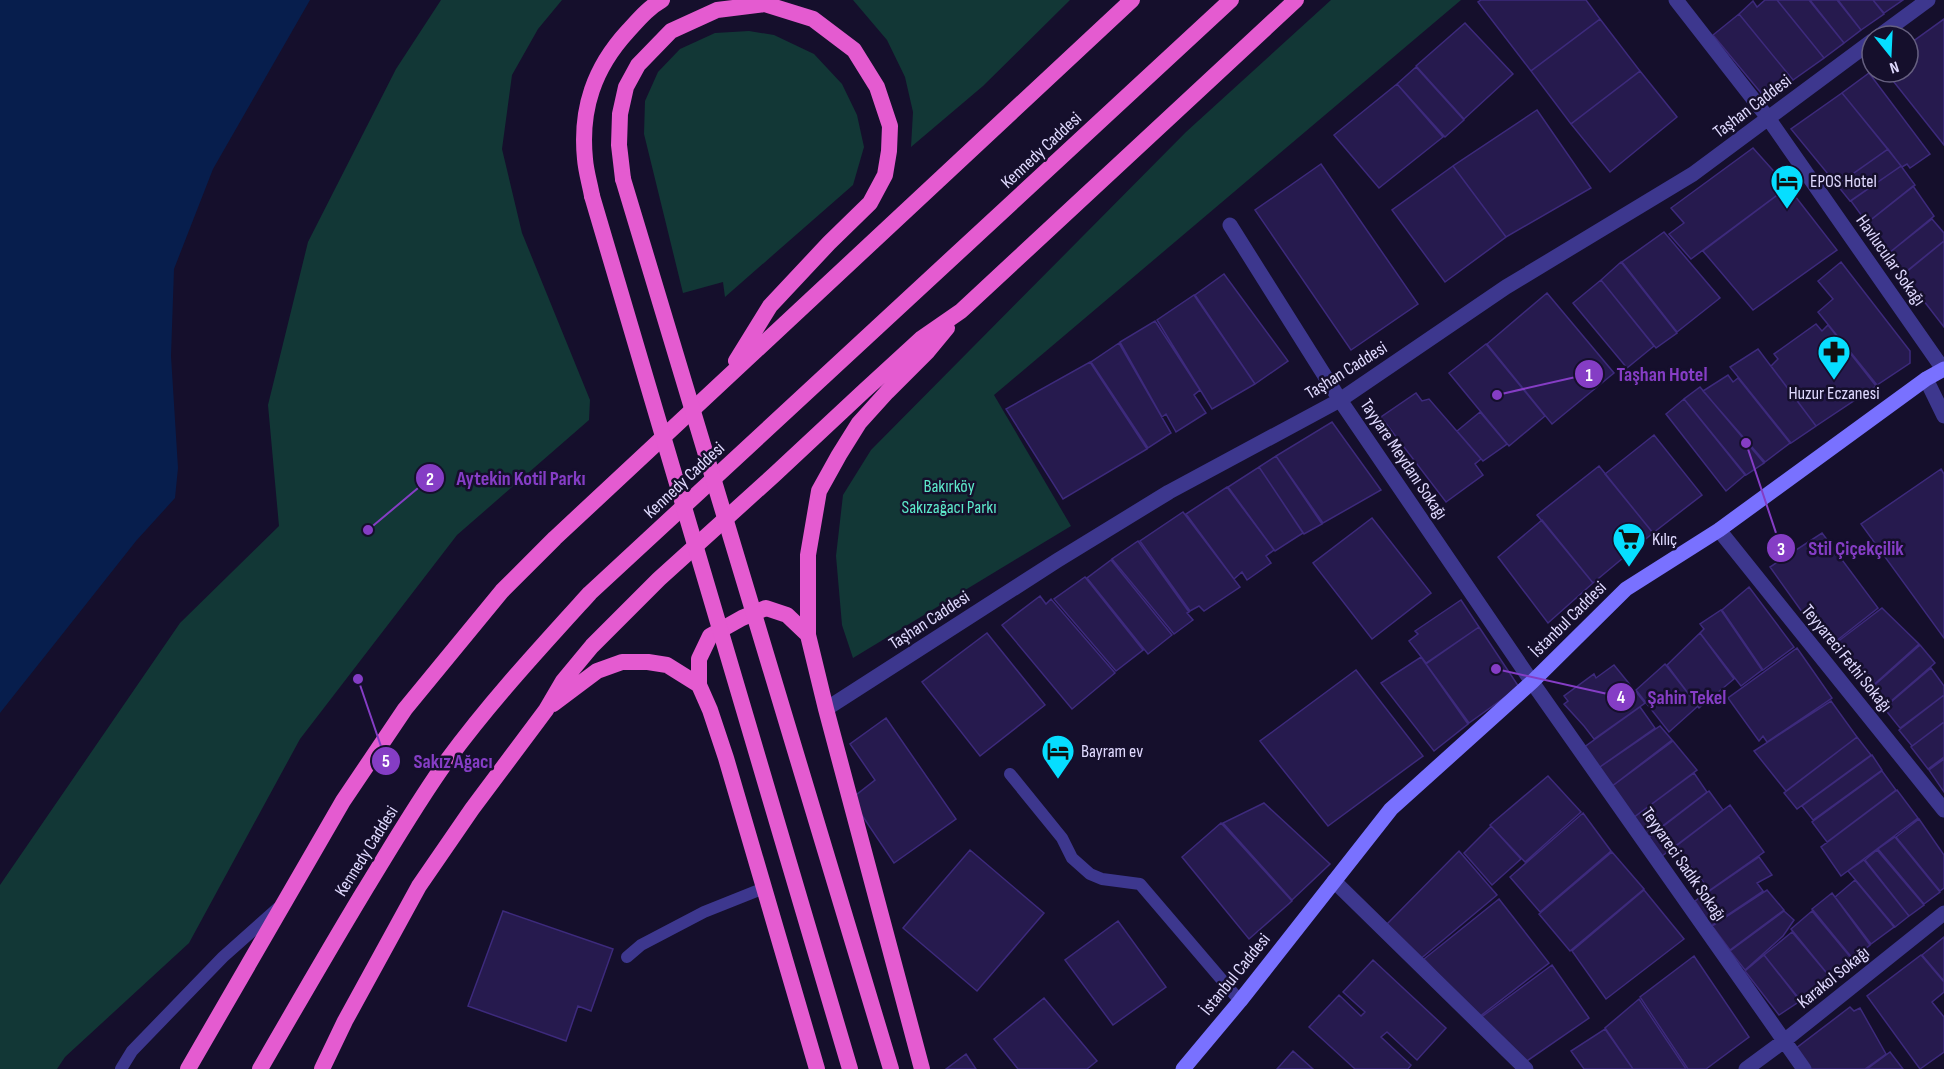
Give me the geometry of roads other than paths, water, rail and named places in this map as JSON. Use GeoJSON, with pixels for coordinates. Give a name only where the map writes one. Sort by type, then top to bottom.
{"type":"FeatureCollection","features":[{"type":"Feature","properties":{"kind":"highway"},"geometry":{"type":"LineString","coordinates":[[662,0],[649,7],[611,50],[592,87],[585,120],[585,159],[592,196],[850,1069]]}},
{"type":"Feature","properties":{"kind":"highway"},"geometry":{"type":"LineString","coordinates":[[188,1069],[343,801],[405,709],[502,591],[555,538],[1132,0]]}},
{"type":"Feature","properties":{"kind":"highway","name":"Kennedy Caddesi"},"geometry":{"type":"LineString","coordinates":[[260,1069],[391,846],[446,763],[496,697],[549,638],[590,593],[1231,0]]}},
{"type":"Feature","properties":{"kind":"highway"},"geometry":{"type":"LineString","coordinates":[[922,1069],[808,635],[808,555],[819,491],[859,423],[928,351],[961,311],[1296,0]]}},
{"type":"Feature","properties":{"kind":"highway"},"geometry":{"type":"LineString","coordinates":[[724,381],[770,306],[870,203],[885,175],[889,151],[890,126],[877,87],[854,50],[813,20],[765,4],[717,10],[671,31],[638,66],[626,87],[620,114],[619,145],[623,179],[891,1069]]}},
{"type":"Feature","properties":{"kind":"highway"},"geometry":{"type":"LineString","coordinates":[[322,1069],[345,1021],[420,886],[471,809],[546,710],[563,681],[592,646],[659,579],[922,338],[961,311]]}},
{"type":"Feature","properties":{"kind":"highway"},"geometry":{"type":"LineString","coordinates":[[808,635],[787,615],[766,608],[742,618],[710,636],[699,659],[699,685],[726,758],[817,1069]]}},
{"type":"Feature","properties":{"kind":"highway"},"geometry":{"type":"LineString","coordinates":[[546,710],[597,671],[622,662],[667,665],[699,685]]}},
{"type":"Feature","properties":{"kind":"main road","name":"İstanbul Caddesi"},"geometry":{"type":"LineString","coordinates":[[1183,1069],[1240,1001],[1391,809],[1532,682],[1626,589],[1719,530],[1926,379],[1943,369]]}},
{"type":"Feature","properties":{"kind":"street","name":"Havlucular Sokağı"},"geometry":{"type":"LineString","coordinates":[[1676,0],[1768,118],[1943,369]]}},
{"type":"Feature","properties":{"kind":"street"},"geometry":{"type":"LineString","coordinates":[[1895,24],[1928,0]]}},
{"type":"Feature","properties":{"kind":"street","name":"Taşhan Caddesi"},"geometry":{"type":"LineString","coordinates":[[826,709],[1048,566],[1169,492],[1340,400],[1506,287],[1693,174],[1860,50]]}},
{"type":"Feature","properties":{"kind":"street","name":"Tayyare Meydanı Sokağı"},"geometry":{"type":"LineString","coordinates":[[1230,225],[1340,400],[1532,682]]}},
{"type":"Feature","properties":{"kind":"street"},"geometry":{"type":"LineString","coordinates":[[1926,379],[1944,416]]}},
{"type":"Feature","properties":{"kind":"street","name":"Teyyareci Fethi Sokağı"},"geometry":{"type":"LineString","coordinates":[[1719,530],[1944,810]]}},
{"type":"Feature","properties":{"kind":"street","name":"Teyyareci Sadık Sokağı"},"geometry":{"type":"LineString","coordinates":[[1532,682],[1804,1069]]}},
{"type":"Feature","properties":{"kind":"street"},"geometry":{"type":"LineString","coordinates":[[1334,881],[1526,1069]]}},
{"type":"Feature","properties":{"kind":"street","name":"Karakol Sokağı"},"geometry":{"type":"LineString","coordinates":[[1746,1069],[1944,913]]}},
{"type":"Feature","properties":{"kind":"lane"},"geometry":{"type":"LineString","coordinates":[[1010,774],[1062,838],[1072,858],[1090,874],[1102,879],[1140,885],[1240,1001]]}},
{"type":"Feature","properties":{"kind":"lane"},"geometry":{"type":"LineString","coordinates":[[627,957],[641,945],[704,912],[764,888]]}},
{"type":"Feature","properties":{"kind":"lane"},"geometry":{"type":"LineString","coordinates":[[122,1069],[132,1051],[223,957],[287,899]]}},
{"type":"Feature","properties":{"kind":"water"},"geometry":{"type":"Polygon","coordinates":[[[0,0],[310,0],[213,169],[174,269],[171,356],[178,468],[175,498],[136,541],[0,713],[0,0]]]}},
{"type":"Feature","properties":{"kind":"place","name":"EPOS Hotel"},"geometry":{"type":"Point","coordinates":[1787,210]}},
{"type":"Feature","properties":{"kind":"place","name":"Huzur Eczanesi"},"geometry":{"type":"Point","coordinates":[1834,381]}},
{"type":"Feature","properties":{"kind":"place","name":"Taşhan Hotel"},"geometry":{"type":"Point","coordinates":[1497,395]}},
{"type":"Feature","properties":{"kind":"place","name":"Stil Çiçekçilik"},"geometry":{"type":"Point","coordinates":[1746,443]}},
{"type":"Feature","properties":{"kind":"place","name":"Aytekin Kotil Parkı"},"geometry":{"type":"Point","coordinates":[368,530]}},
{"type":"Feature","properties":{"kind":"place","name":"Kılıç"},"geometry":{"type":"Point","coordinates":[1629,568]}},
{"type":"Feature","properties":{"kind":"place","name":"Şahin Tekel"},"geometry":{"type":"Point","coordinates":[1496,669]}},
{"type":"Feature","properties":{"kind":"place","name":"Sakız Ağacı"},"geometry":{"type":"Point","coordinates":[358,679]}},
{"type":"Feature","properties":{"kind":"place","name":"Bayram ev"},"geometry":{"type":"Point","coordinates":[1058,780]}},
{"type":"Feature","properties":{"kind":"park label","name":"Bakırköy Sakızağacı Parkı"},"geometry":{"type":"Point","coordinates":[949,496]}}]}
